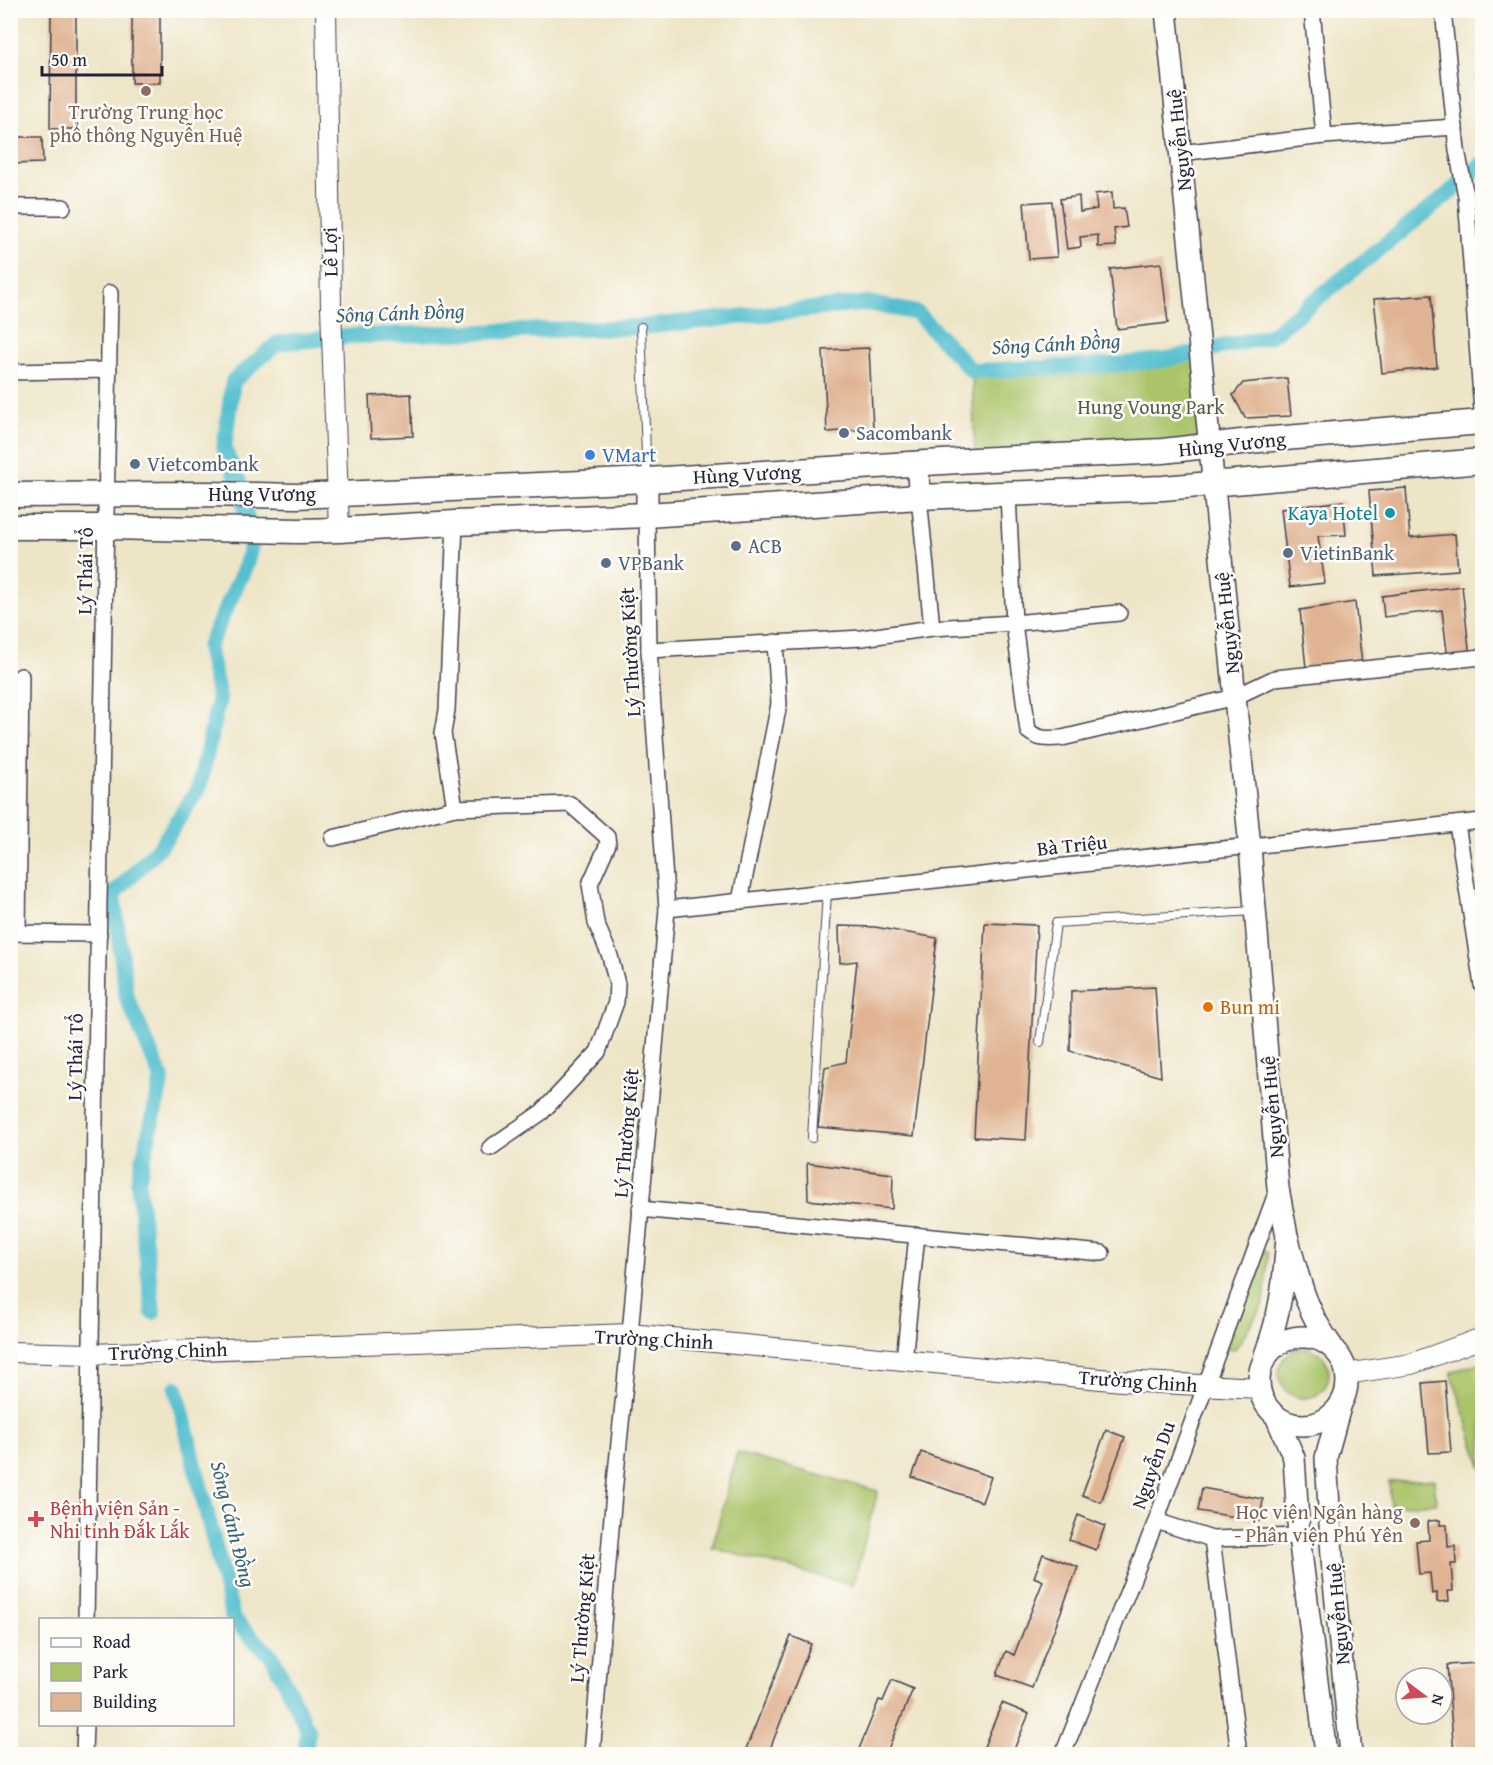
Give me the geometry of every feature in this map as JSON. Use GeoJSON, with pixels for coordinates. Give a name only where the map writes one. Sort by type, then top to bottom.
{"type":"FeatureCollection","features":[{"type":"Feature","properties":{"kind":"main road","name":"Nguyễn Huệ"},"geometry":{"type":"LineString","coordinates":[[1166,10],[1250,847],[1278,1188],[1287,1236]]}},
{"type":"Feature","properties":{"kind":"main road","name":"Hùng Vương"},"geometry":{"type":"LineString","coordinates":[[10,495],[297,496],[647,480],[1163,451],[1208,445],[1482,422]]}},
{"type":"Feature","properties":{"kind":"main road","name":"Hùng Vương"},"geometry":{"type":"LineString","coordinates":[[10,527],[339,530],[647,515],[919,497],[1163,488],[1482,461]]}},
{"type":"Feature","properties":{"kind":"main road"},"geometry":{"type":"LineString","coordinates":[[918,464],[919,497]]}},
{"type":"Feature","properties":{"kind":"main road"},"geometry":{"type":"LineString","coordinates":[[647,480],[647,515]]}},
{"type":"Feature","properties":{"kind":"main road"},"geometry":{"type":"LineString","coordinates":[[1287,1236],[1308,1308],[1318,1328],[1342,1360],[1346,1374],[1346,1389],[1341,1403],[1331,1415],[1318,1422],[1304,1425],[1289,1423],[1276,1416],[1268,1408],[1259,1388],[1259,1374],[1276,1327],[1283,1292],[1287,1236]]}},
{"type":"Feature","properties":{"kind":"main road"},"geometry":{"type":"LineString","coordinates":[[1263,1361],[1282,1341],[1296,1337],[1316,1339],[1334,1349]]}},
{"type":"Feature","properties":{"kind":"main road","name":"Nguyễn Huệ"},"geometry":{"type":"LineString","coordinates":[[1341,1403],[1326,1458],[1333,1572],[1351,1755]]}},
{"type":"Feature","properties":{"kind":"main road","name":"Nguyễn Huệ"},"geometry":{"type":"LineString","coordinates":[[1276,1416],[1294,1458],[1299,1536],[1326,1755]]}},
{"type":"Feature","properties":{"kind":"main road"},"geometry":{"type":"LineString","coordinates":[[1305,1578],[1333,1572]]}},
{"type":"Feature","properties":{"kind":"street","name":"Lê Lợi"},"geometry":{"type":"LineString","coordinates":[[326,10],[331,307],[339,530]]}},
{"type":"Feature","properties":{"kind":"street"},"geometry":{"type":"LineString","coordinates":[[1312,10],[1324,136]]}},
{"type":"Feature","properties":{"kind":"street"},"geometry":{"type":"LineString","coordinates":[[1443,10],[1457,150],[1466,196],[1482,410]]}},
{"type":"Feature","properties":{"kind":"street"},"geometry":{"type":"LineString","coordinates":[[1180,153],[1324,136],[1455,127]]}},
{"type":"Feature","properties":{"kind":"street"},"geometry":{"type":"LineString","coordinates":[[10,207],[63,207]]}},
{"type":"Feature","properties":{"kind":"street","name":"Lý Thái Tổ"},"geometry":{"type":"LineString","coordinates":[[86,1618],[110,293]]}},
{"type":"Feature","properties":{"kind":"street"},"geometry":{"type":"LineString","coordinates":[[10,372],[109,370]]}},
{"type":"Feature","properties":{"kind":"street"},"geometry":{"type":"LineString","coordinates":[[1008,494],[1014,623],[1028,731],[1036,738],[1062,738],[1235,697],[1275,678],[1482,657]]}},
{"type":"Feature","properties":{"kind":"street"},"geometry":{"type":"LineString","coordinates":[[919,497],[932,627]]}},
{"type":"Feature","properties":{"kind":"street","name":"Lý Thường Kiệt"},"geometry":{"type":"LineString","coordinates":[[592,1755],[667,909],[650,650],[647,515]]}},
{"type":"Feature","properties":{"kind":"street"},"geometry":{"type":"LineString","coordinates":[[454,808],[442,733],[447,710],[455,523]]}},
{"type":"Feature","properties":{"kind":"street"},"geometry":{"type":"LineString","coordinates":[[650,650],[862,638],[932,627],[1014,623],[1119,613]]}},
{"type":"Feature","properties":{"kind":"street"},"geometry":{"type":"LineString","coordinates":[[740,901],[779,704],[775,642]]}},
{"type":"Feature","properties":{"kind":"street"},"geometry":{"type":"LineString","coordinates":[[21,676],[14,933],[99,934]]}},
{"type":"Feature","properties":{"kind":"street"},"geometry":{"type":"LineString","coordinates":[[333,838],[454,808],[570,804],[607,837],[608,844],[590,884],[596,922],[610,956],[617,984],[616,1002],[598,1052],[542,1112],[490,1148]]}},
{"type":"Feature","properties":{"kind":"street","name":"Bà Triệu"},"geometry":{"type":"LineString","coordinates":[[667,909],[1482,821]]}},
{"type":"Feature","properties":{"kind":"street"},"geometry":{"type":"LineString","coordinates":[[1457,824],[1482,985]]}},
{"type":"Feature","properties":{"kind":"street","name":"Nguyễn Du"},"geometry":{"type":"LineString","coordinates":[[1066,1754],[1156,1521],[1278,1188]]}},
{"type":"Feature","properties":{"kind":"street"},"geometry":{"type":"LineString","coordinates":[[640,1209],[1102,1253]]}},
{"type":"Feature","properties":{"kind":"street"},"geometry":{"type":"LineString","coordinates":[[904,1360],[917,1235]]}},
{"type":"Feature","properties":{"kind":"street","name":"Trường Chinh"},"geometry":{"type":"LineString","coordinates":[[10,1352],[91,1354],[630,1334],[1122,1381],[1259,1388]]}},
{"type":"Feature","properties":{"kind":"street"},"geometry":{"type":"LineString","coordinates":[[1346,1374],[1411,1364],[1482,1338]]}},
{"type":"Feature","properties":{"kind":"street"},"geometry":{"type":"LineString","coordinates":[[1156,1521],[1212,1539],[1299,1536]]}},
{"type":"Feature","properties":{"kind":"street"},"geometry":{"type":"LineString","coordinates":[[1212,1539],[1239,1755]]}},
{"type":"Feature","properties":{"kind":"street"},"geometry":{"type":"LineString","coordinates":[[84,1755],[85,1726]]}},
{"type":"Feature","properties":{"kind":"lane"},"geometry":{"type":"LineString","coordinates":[[641,327],[647,480]]}},
{"type":"Feature","properties":{"kind":"lane"},"geometry":{"type":"LineString","coordinates":[[812,1138],[827,892]]}},
{"type":"Feature","properties":{"kind":"lane"},"geometry":{"type":"LineString","coordinates":[[1040,1042],[1056,923],[1255,910]]}},
{"type":"Feature","properties":{"kind":"green space","name":"Hung Voung Park"},"geometry":{"type":"Polygon","coordinates":[[[1198,350],[1208,445],[975,460],[972,371],[1111,365],[1163,360],[1198,350]]]}},
{"type":"Feature","properties":{"kind":"green space"},"geometry":{"type":"Polygon","coordinates":[[[1264,1250],[1268,1257],[1264,1303],[1235,1349],[1228,1348],[1224,1343],[1260,1253],[1264,1250]]]}},
{"type":"Feature","properties":{"kind":"green space"},"geometry":{"type":"Polygon","coordinates":[[[1304,1348],[1318,1352],[1325,1359],[1329,1373],[1325,1387],[1318,1394],[1304,1398],[1290,1394],[1283,1387],[1279,1373],[1283,1359],[1290,1352],[1304,1348]]]}},
{"type":"Feature","properties":{"kind":"green space"},"geometry":{"type":"Polygon","coordinates":[[[1482,1362],[1482,1469],[1451,1372],[1482,1362]]]}},
{"type":"Feature","properties":{"kind":"green space"},"geometry":{"type":"Polygon","coordinates":[[[737,1453],[878,1491],[853,1585],[712,1548],[737,1453]]]}},
{"type":"Feature","properties":{"kind":"green space"},"geometry":{"type":"Polygon","coordinates":[[[1434,1479],[1436,1503],[1391,1506],[1389,1482],[1434,1479]]]}},
{"type":"Feature","properties":{"kind":"building"},"geometry":{"type":"Polygon","coordinates":[[[51,10],[105,10],[105,13],[76,13],[76,129],[50,129],[51,10]]]}},
{"type":"Feature","properties":{"kind":"building"},"geometry":{"type":"Polygon","coordinates":[[[132,10],[160,10],[160,83],[132,83],[132,10]]]}},
{"type":"Feature","properties":{"kind":"building"},"geometry":{"type":"Polygon","coordinates":[[[10,137],[42,137],[43,163],[10,164],[10,137]]]}},
{"type":"Feature","properties":{"kind":"building"},"geometry":{"type":"Polygon","coordinates":[[[1112,192],[1113,209],[1124,208],[1127,227],[1114,229],[1116,246],[1098,247],[1098,235],[1080,237],[1081,247],[1067,249],[1060,199],[1079,196],[1080,212],[1097,209],[1095,194],[1112,192]]]}},
{"type":"Feature","properties":{"kind":"building"},"geometry":{"type":"Polygon","coordinates":[[[1052,201],[1057,257],[1029,259],[1024,203],[1052,201]]]}},
{"type":"Feature","properties":{"kind":"building"},"geometry":{"type":"Polygon","coordinates":[[[1161,263],[1168,323],[1117,329],[1110,269],[1161,263]]]}},
{"type":"Feature","properties":{"kind":"building"},"geometry":{"type":"Polygon","coordinates":[[[1431,295],[1437,367],[1382,373],[1374,299],[1431,295]]]}},
{"type":"Feature","properties":{"kind":"building"},"geometry":{"type":"Polygon","coordinates":[[[869,348],[873,429],[827,432],[823,350],[869,348]]]}},
{"type":"Feature","properties":{"kind":"building"},"geometry":{"type":"Polygon","coordinates":[[[1287,378],[1291,416],[1245,418],[1233,395],[1243,383],[1287,378]]]}},
{"type":"Feature","properties":{"kind":"building"},"geometry":{"type":"Polygon","coordinates":[[[411,394],[413,436],[371,438],[369,396],[411,394]]]}},
{"type":"Feature","properties":{"kind":"building","name":"Kaya Hotel"},"geometry":{"type":"Polygon","coordinates":[[[1406,488],[1410,538],[1455,534],[1458,570],[1376,576],[1369,491],[1406,488]]]}},
{"type":"Feature","properties":{"kind":"building"},"geometry":{"type":"Polygon","coordinates":[[[1343,501],[1346,535],[1318,536],[1325,583],[1290,587],[1281,509],[1343,501]]]}},
{"type":"Feature","properties":{"kind":"building"},"geometry":{"type":"Polygon","coordinates":[[[1462,586],[1470,657],[1448,660],[1442,610],[1384,617],[1382,596],[1462,586]]]}},
{"type":"Feature","properties":{"kind":"building"},"geometry":{"type":"Polygon","coordinates":[[[1355,602],[1362,664],[1306,668],[1300,610],[1355,602]]]}},
{"type":"Feature","properties":{"kind":"building"},"geometry":{"type":"Polygon","coordinates":[[[985,923],[1037,925],[1026,1140],[974,1137],[985,923]]]}},
{"type":"Feature","properties":{"kind":"building"},"geometry":{"type":"Polygon","coordinates":[[[839,926],[875,927],[937,938],[914,1136],[818,1127],[825,1067],[846,1062],[857,961],[840,963],[839,926]]]}},
{"type":"Feature","properties":{"kind":"building"},"geometry":{"type":"Polygon","coordinates":[[[1155,987],[1161,1077],[1070,1051],[1071,991],[1155,987]]]}},
{"type":"Feature","properties":{"kind":"building"},"geometry":{"type":"Polygon","coordinates":[[[807,1163],[893,1174],[892,1209],[808,1200],[807,1163]]]}},
{"type":"Feature","properties":{"kind":"building"},"geometry":{"type":"Polygon","coordinates":[[[1445,1381],[1451,1452],[1429,1453],[1423,1383],[1445,1381]]]}},
{"type":"Feature","properties":{"kind":"building"},"geometry":{"type":"Polygon","coordinates":[[[1106,1430],[1125,1437],[1101,1502],[1082,1495],[1106,1430]]]}},
{"type":"Feature","properties":{"kind":"building"},"geometry":{"type":"Polygon","coordinates":[[[921,1452],[991,1477],[982,1502],[912,1477],[921,1452]]]}},
{"type":"Feature","properties":{"kind":"building"},"geometry":{"type":"Polygon","coordinates":[[[1202,1488],[1263,1499],[1260,1521],[1198,1511],[1202,1488]]]}},
{"type":"Feature","properties":{"kind":"building"},"geometry":{"type":"Polygon","coordinates":[[[1078,1515],[1105,1526],[1096,1550],[1069,1540],[1078,1515]]]}},
{"type":"Feature","properties":{"kind":"building"},"geometry":{"type":"Polygon","coordinates":[[[1440,1520],[1440,1525],[1447,1525],[1448,1547],[1455,1546],[1456,1564],[1451,1564],[1453,1591],[1448,1591],[1449,1601],[1437,1602],[1437,1593],[1432,1594],[1430,1573],[1419,1574],[1416,1541],[1429,1540],[1428,1521],[1440,1520]]]}},
{"type":"Feature","properties":{"kind":"building"},"geometry":{"type":"Polygon","coordinates":[[[1043,1554],[1078,1567],[1032,1688],[997,1675],[1006,1651],[1014,1655],[1043,1581],[1034,1577],[1043,1554]]]}},
{"type":"Feature","properties":{"kind":"building"},"geometry":{"type":"Polygon","coordinates":[[[791,1636],[811,1644],[768,1754],[758,1754],[746,1749],[791,1636]]]}},
{"type":"Feature","properties":{"kind":"building"},"geometry":{"type":"Polygon","coordinates":[[[1478,1663],[1482,1754],[1454,1754],[1452,1726],[1454,1726],[1454,1666],[1447,1665],[1478,1663]]]}},
{"type":"Feature","properties":{"kind":"building"},"geometry":{"type":"Polygon","coordinates":[[[892,1680],[913,1689],[886,1754],[857,1754],[879,1700],[883,1701],[892,1680]]]}},
{"type":"Feature","properties":{"kind":"building"},"geometry":{"type":"Polygon","coordinates":[[[1002,1703],[1029,1714],[1012,1754],[981,1754],[1002,1703]]]}},
{"type":"Feature","properties":{"kind":"waterway","name":"Sông Cánh Đồng"},"geometry":{"type":"LineString","coordinates":[[153,1312],[138,1182],[162,1079],[127,998],[113,895],[162,844],[199,788],[219,698],[208,647],[246,565],[252,542],[239,482],[224,449],[233,381],[278,343],[352,336],[641,327],[868,303],[917,313],[972,371],[1111,365],[1163,360],[1270,336],[1446,196],[1482,164]]}},
{"type":"Feature","properties":{"kind":"waterway","name":"Sông Cánh Đồng"},"geometry":{"type":"LineString","coordinates":[[176,1388],[233,1618]]}},
{"type":"Feature","properties":{"kind":"waterway","name":"Sông Cánh Đồng"},"geometry":{"type":"LineString","coordinates":[[234,1620],[273,1658],[308,1730],[305,1754]]}},
{"type":"Feature","properties":{"kind":"place","name":"Trường Trung học phổ thông Nguyễn Huệ"},"geometry":{"type":"Point","coordinates":[146,91]}},
{"type":"Feature","properties":{"kind":"place","name":"Sacombank"},"geometry":{"type":"Point","coordinates":[844,433]}},
{"type":"Feature","properties":{"kind":"place","name":"VMart"},"geometry":{"type":"Point","coordinates":[590,455]}},
{"type":"Feature","properties":{"kind":"place","name":"Vietcombank"},"geometry":{"type":"Point","coordinates":[135,464]}},
{"type":"Feature","properties":{"kind":"place","name":"Kaya Hotel"},"geometry":{"type":"Point","coordinates":[1390,513]}},
{"type":"Feature","properties":{"kind":"place","name":"ACB"},"geometry":{"type":"Point","coordinates":[736,546]}},
{"type":"Feature","properties":{"kind":"place","name":"VietinBank"},"geometry":{"type":"Point","coordinates":[1288,553]}},
{"type":"Feature","properties":{"kind":"place","name":"VPBank"},"geometry":{"type":"Point","coordinates":[606,563]}},
{"type":"Feature","properties":{"kind":"place","name":"Bun mi"},"geometry":{"type":"Point","coordinates":[1208,1007]}},
{"type":"Feature","properties":{"kind":"place","name":"Bệnh viện Sản - Nhi tỉnh Đắk Lắk"},"geometry":{"type":"Point","coordinates":[36,1519]}},
{"type":"Feature","properties":{"kind":"place","name":"Học viện Ngân hàng - Phân viện Phú Yên"},"geometry":{"type":"Point","coordinates":[1415,1523]}}]}
